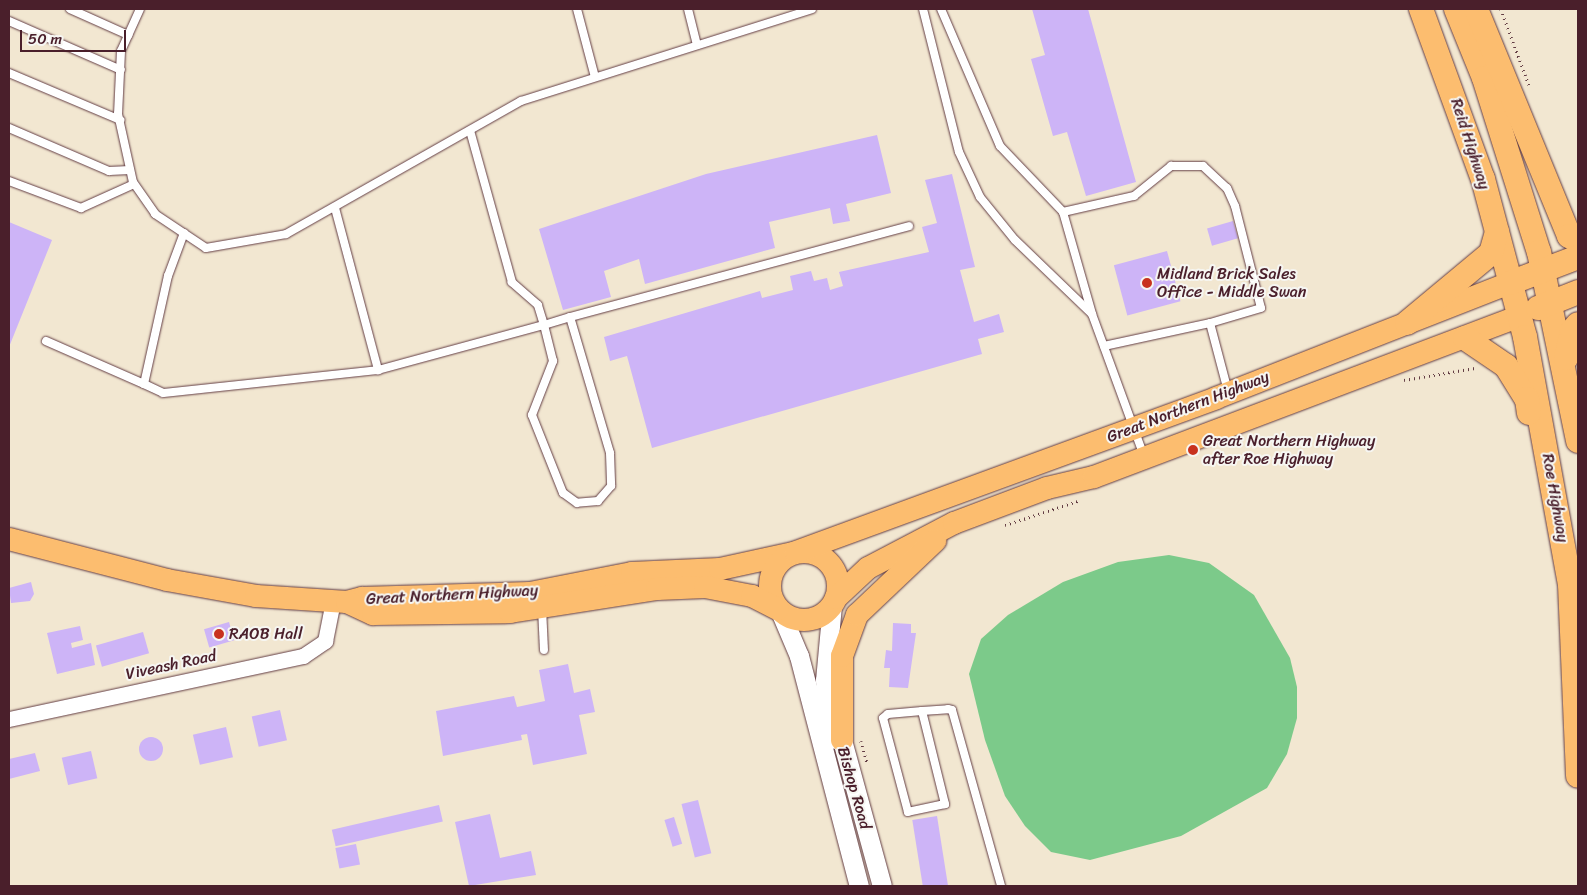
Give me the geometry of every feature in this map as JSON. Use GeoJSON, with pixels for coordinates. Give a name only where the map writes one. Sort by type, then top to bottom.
{"type":"FeatureCollection","features":[{"type":"Feature","properties":{"kind":"highway","name":"Reid Highway"},"geometry":{"type":"LineString","coordinates":[[1421,9],[1497,232],[1510,282]]}},
{"type":"Feature","properties":{"kind":"highway","name":"Reid Highway"},"geometry":{"type":"LineString","coordinates":[[1456,9],[1484,78],[1544,270]]}},
{"type":"Feature","properties":{"kind":"highway"},"geometry":{"type":"LineString","coordinates":[[1476,9],[1569,236],[1578,241]]}},
{"type":"Feature","properties":{"kind":"highway"},"geometry":{"type":"LineString","coordinates":[[1407,323],[1491,252],[1497,232]]}},
{"type":"Feature","properties":{"kind":"highway","name":"Great Northern Highway"},"geometry":{"type":"LineString","coordinates":[[1510,282],[1578,256]]}},
{"type":"Feature","properties":{"kind":"highway"},"geometry":{"type":"LineString","coordinates":[[1544,270],[1552,302],[1578,441]]}},
{"type":"Feature","properties":{"kind":"highway","name":"Roe Highway"},"geometry":{"type":"LineString","coordinates":[[1510,282],[1520,316],[1570,584],[1578,776]]}},
{"type":"Feature","properties":{"kind":"highway","name":"Great Northern Highway"},"geometry":{"type":"LineString","coordinates":[[1520,316],[1578,292]]}},
{"type":"Feature","properties":{"kind":"highway"},"geometry":{"type":"LineString","coordinates":[[1565,372],[1566,346],[1578,324]]}},
{"type":"Feature","properties":{"kind":"highway"},"geometry":{"type":"LineString","coordinates":[[1465,338],[1494,354],[1527,399],[1548,522],[1570,584]]}},
{"type":"Feature","properties":{"kind":"main road","name":"Great Northern Highway"},"geometry":{"type":"LineString","coordinates":[[542,600],[632,573],[720,569],[794,553],[1229,393],[1510,282]]}},
{"type":"Feature","properties":{"kind":"main road","name":"Great Northern Highway"},"geometry":{"type":"LineString","coordinates":[[834,601],[868,568],[954,523],[1145,458],[1520,316]]}},
{"type":"Feature","properties":{"kind":"main road"},"geometry":{"type":"LineString","coordinates":[[1229,393],[1244,405],[1277,409]]}},
{"type":"Feature","properties":{"kind":"main road"},"geometry":{"type":"LineString","coordinates":[[851,736],[842,656],[857,615],[954,523]]}},
{"type":"Feature","properties":{"kind":"main road","name":"Great Northern Highway"},"geometry":{"type":"LineString","coordinates":[[9,539],[167,580],[256,596],[340,602],[362,598],[542,600],[657,589],[705,587],[752,596],[779,610]]}},
{"type":"Feature","properties":{"kind":"main road"},"geometry":{"type":"LineString","coordinates":[[811,552],[829,563],[838,583],[834,601],[807,620],[779,610],[770,588],[772,574],[794,553],[811,552]]}},
{"type":"Feature","properties":{"kind":"street","name":"Bishop Road"},"geometry":{"type":"LineString","coordinates":[[834,601],[825,697],[833,738],[851,736],[882,886]]}},
{"type":"Feature","properties":{"kind":"street","name":"Viveash Road"},"geometry":{"type":"LineString","coordinates":[[9,719],[304,656],[325,641],[340,602]]}},
{"type":"Feature","properties":{"kind":"street","name":"Bishop Road"},"geometry":{"type":"LineString","coordinates":[[779,610],[799,656],[859,886]]}},
{"type":"Feature","properties":{"kind":"lane"},"geometry":{"type":"LineString","coordinates":[[70,9],[128,35]]}},
{"type":"Feature","properties":{"kind":"lane"},"geometry":{"type":"LineString","coordinates":[[140,9],[128,35],[120,70],[120,120],[130,170],[134,184],[155,214],[206,248],[277,236],[335,208],[522,101],[811,9]]}},
{"type":"Feature","properties":{"kind":"lane"},"geometry":{"type":"LineString","coordinates":[[577,9],[595,77]]}},
{"type":"Feature","properties":{"kind":"lane"},"geometry":{"type":"LineString","coordinates":[[688,9],[697,45]]}},
{"type":"Feature","properties":{"kind":"lane"},"geometry":{"type":"LineString","coordinates":[[923,9],[959,152],[980,197],[1016,240],[1092,314]]}},
{"type":"Feature","properties":{"kind":"lane"},"geometry":{"type":"LineString","coordinates":[[941,9],[1000,146],[1063,212],[1092,314],[1145,458]]}},
{"type":"Feature","properties":{"kind":"lane"},"geometry":{"type":"LineString","coordinates":[[9,21],[120,70]]}},
{"type":"Feature","properties":{"kind":"lane"},"geometry":{"type":"LineString","coordinates":[[9,73],[120,120]]}},
{"type":"Feature","properties":{"kind":"lane"},"geometry":{"type":"LineString","coordinates":[[9,128],[108,170],[130,170]]}},
{"type":"Feature","properties":{"kind":"lane"},"geometry":{"type":"LineString","coordinates":[[470,131],[512,282],[538,305],[552,361],[532,414],[563,493],[577,503],[598,501],[610,486],[610,453],[570,318]]}},
{"type":"Feature","properties":{"kind":"lane"},"geometry":{"type":"LineString","coordinates":[[1063,212],[1134,196],[1171,166],[1203,166],[1227,188],[1235,206],[1261,308],[1210,322],[1104,346]]}},
{"type":"Feature","properties":{"kind":"lane"},"geometry":{"type":"LineString","coordinates":[[9,181],[81,208],[134,184]]}},
{"type":"Feature","properties":{"kind":"lane"},"geometry":{"type":"LineString","coordinates":[[335,208],[378,370]]}},
{"type":"Feature","properties":{"kind":"lane"},"geometry":{"type":"LineString","coordinates":[[46,341],[163,393],[378,370],[909,226]]}},
{"type":"Feature","properties":{"kind":"lane"},"geometry":{"type":"LineString","coordinates":[[144,384],[168,276],[184,233]]}},
{"type":"Feature","properties":{"kind":"lane"},"geometry":{"type":"LineString","coordinates":[[1210,322],[1229,393]]}},
{"type":"Feature","properties":{"kind":"lane"},"geometry":{"type":"LineString","coordinates":[[542,600],[544,650]]}},
{"type":"Feature","properties":{"kind":"lane"},"geometry":{"type":"LineString","coordinates":[[922,711],[945,804],[910,814],[883,718],[922,711],[948,709],[957,716],[1001,886]]}},
{"type":"Feature","properties":{"kind":"path"},"geometry":{"type":"LineString","coordinates":[[851,736],[869,770]]}},
{"type":"Feature","properties":{"kind":"green space"},"geometry":{"type":"Polygon","coordinates":[[[1169,555],[1209,563],[1254,595],[1290,658],[1297,687],[1297,718],[1287,754],[1267,788],[1181,836],[1090,860],[1051,852],[1025,826],[1005,796],[985,740],[969,674],[981,639],[1008,615],[1063,582],[1118,562],[1169,555]]]}},
{"type":"Feature","properties":{"kind":"building"},"geometry":{"type":"Polygon","coordinates":[[[1032,9],[1088,9],[1136,182],[1086,196],[1067,132],[1053,136],[1031,59],[1045,55],[1032,9]]]}},
{"type":"Feature","properties":{"kind":"building"},"geometry":{"type":"Polygon","coordinates":[[[877,135],[891,193],[846,204],[850,221],[833,224],[830,208],[769,222],[775,248],[645,284],[639,259],[604,271],[611,297],[563,310],[539,229],[706,174],[877,135]]]}},
{"type":"Feature","properties":{"kind":"building"},"geometry":{"type":"Polygon","coordinates":[[[952,174],[975,267],[960,270],[974,322],[999,314],[1004,332],[978,339],[982,354],[652,448],[627,356],[610,361],[604,337],[760,291],[762,298],[793,290],[790,276],[811,271],[814,281],[827,278],[830,290],[843,286],[839,272],[929,252],[922,227],[937,223],[925,180],[952,174]]]}},
{"type":"Feature","properties":{"kind":"building"},"geometry":{"type":"Polygon","coordinates":[[[1233,221],[1238,238],[1212,246],[1207,228],[1233,221]]]}},
{"type":"Feature","properties":{"kind":"building"},"geometry":{"type":"Polygon","coordinates":[[[9,222],[52,240],[9,347],[9,222]]]}},
{"type":"Feature","properties":{"kind":"building","name":"Midland Brick Sales Office - Middle Swan"},"geometry":{"type":"Polygon","coordinates":[[[1167,251],[1180,301],[1127,315],[1114,265],[1167,251]]]}},
{"type":"Feature","properties":{"kind":"building"},"geometry":{"type":"Polygon","coordinates":[[[31,582],[34,594],[30,601],[11,603],[9,588],[31,582]]]}},
{"type":"Feature","properties":{"kind":"building","name":"RAOB Hall"},"geometry":{"type":"Polygon","coordinates":[[[229,622],[234,640],[209,647],[204,629],[229,622]]]}},
{"type":"Feature","properties":{"kind":"building"},"geometry":{"type":"Polygon","coordinates":[[[893,623],[911,624],[911,633],[916,633],[908,688],[889,687],[890,668],[884,668],[886,650],[892,651],[893,623]]]}},
{"type":"Feature","properties":{"kind":"building"},"geometry":{"type":"Polygon","coordinates":[[[80,626],[83,640],[71,643],[72,648],[91,643],[95,665],[57,674],[47,633],[80,626]]]}},
{"type":"Feature","properties":{"kind":"building"},"geometry":{"type":"Polygon","coordinates":[[[143,632],[149,653],[102,667],[96,646],[143,632]]]}},
{"type":"Feature","properties":{"kind":"building"},"geometry":{"type":"Polygon","coordinates":[[[568,664],[574,693],[590,689],[595,712],[579,715],[587,754],[533,765],[527,734],[521,735],[522,740],[443,756],[436,711],[514,696],[517,707],[545,701],[539,670],[568,664]]]}},
{"type":"Feature","properties":{"kind":"building"},"geometry":{"type":"Polygon","coordinates":[[[280,710],[287,740],[259,747],[252,717],[280,710]]]}},
{"type":"Feature","properties":{"kind":"building"},"geometry":{"type":"Polygon","coordinates":[[[226,727],[233,757],[200,765],[193,735],[226,727]]]}},
{"type":"Feature","properties":{"kind":"building"},"geometry":{"type":"Polygon","coordinates":[[[151,737],[160,740],[163,749],[160,758],[151,761],[142,758],[139,749],[142,740],[151,737]]]}},
{"type":"Feature","properties":{"kind":"building"},"geometry":{"type":"Polygon","coordinates":[[[91,751],[97,778],[68,785],[62,758],[91,751]]]}},
{"type":"Feature","properties":{"kind":"building"},"geometry":{"type":"Polygon","coordinates":[[[35,753],[40,771],[9,779],[9,759],[35,753]]]}},
{"type":"Feature","properties":{"kind":"building"},"geometry":{"type":"Polygon","coordinates":[[[698,800],[711,853],[695,857],[682,804],[698,800]]]}},
{"type":"Feature","properties":{"kind":"building"},"geometry":{"type":"Polygon","coordinates":[[[439,805],[443,822],[336,846],[332,830],[439,805]]]}},
{"type":"Feature","properties":{"kind":"building"},"geometry":{"type":"Polygon","coordinates":[[[490,814],[500,858],[531,851],[536,875],[469,886],[455,822],[490,814]]]}},
{"type":"Feature","properties":{"kind":"building"},"geometry":{"type":"Polygon","coordinates":[[[937,816],[948,886],[923,886],[912,820],[937,816]]]}},
{"type":"Feature","properties":{"kind":"building"},"geometry":{"type":"Polygon","coordinates":[[[674,817],[682,844],[673,847],[664,820],[674,817]]]}},
{"type":"Feature","properties":{"kind":"building"},"geometry":{"type":"Polygon","coordinates":[[[356,844],[360,865],[339,869],[335,848],[356,844]]]}},
{"type":"Feature","properties":{"kind":"place","name":"Midland Brick Sales Office - Middle Swan"},"geometry":{"type":"Point","coordinates":[1147,283]}},
{"type":"Feature","properties":{"kind":"place","name":"Great Northern Highway after Roe Highway"},"geometry":{"type":"Point","coordinates":[1193,450]}},
{"type":"Feature","properties":{"kind":"place","name":"RAOB Hall"},"geometry":{"type":"Point","coordinates":[219,634]}}]}
